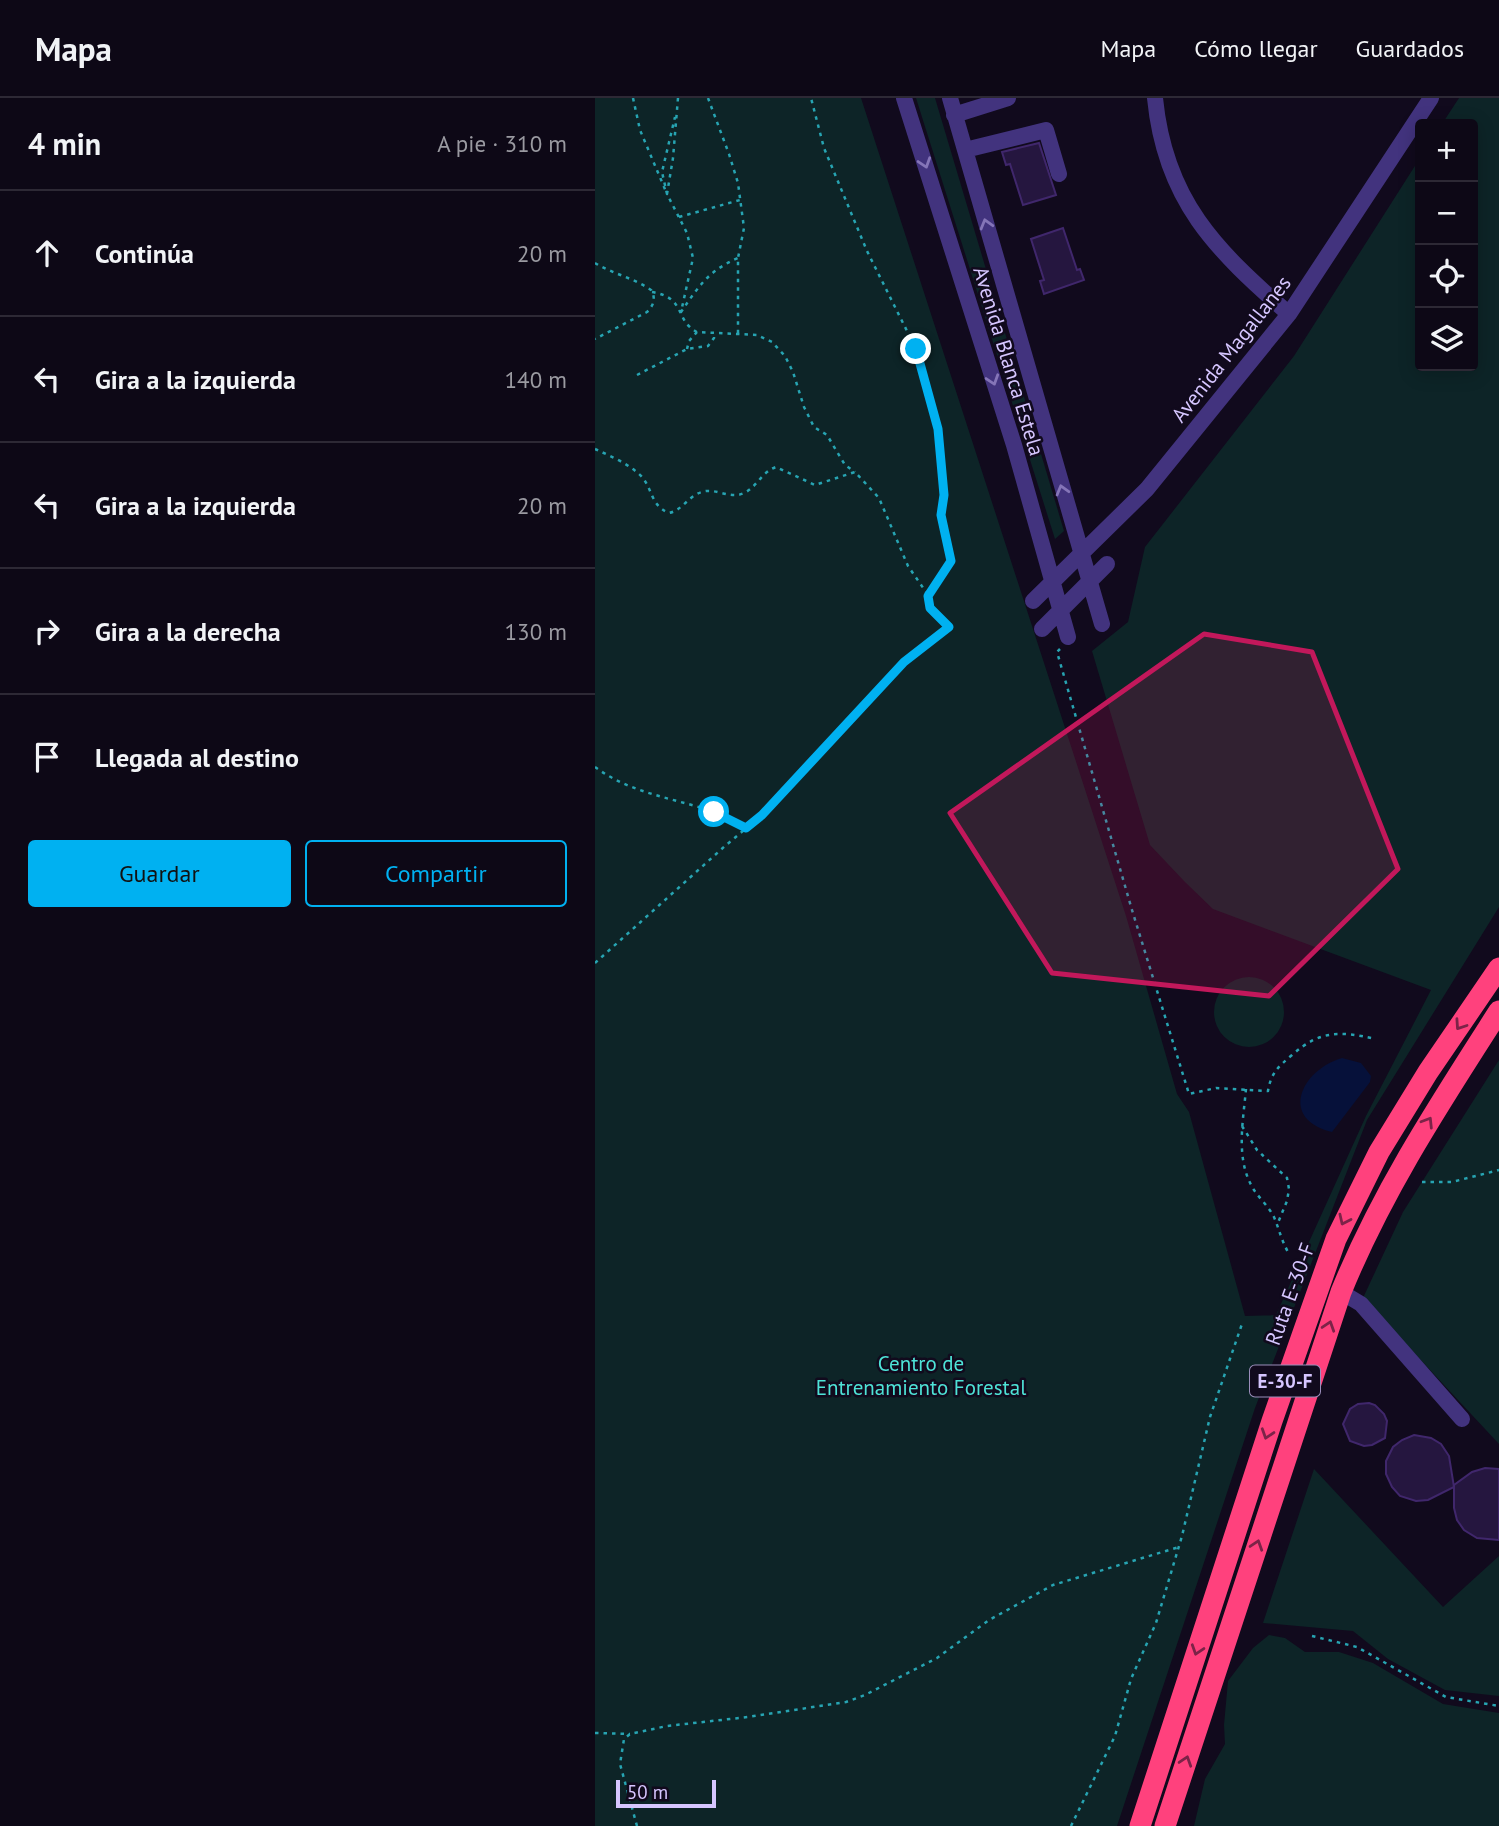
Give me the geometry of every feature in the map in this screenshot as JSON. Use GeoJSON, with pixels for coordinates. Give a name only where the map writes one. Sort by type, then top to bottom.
{"type":"FeatureCollection","features":[{"type":"Feature","properties":{"kind":"highway","name":"Ruta E-30-F"},"geometry":{"type":"LineString","coordinates":[[1140,1826],[1272,1421],[1336,1239],[1379,1152],[1499,968]]}},
{"type":"Feature","properties":{"kind":"highway","name":"E-30-F"},"geometry":{"type":"LineString","coordinates":[[1165,1826],[1341,1292],[1363,1239],[1400,1168],[1499,1011]]}},
{"type":"Feature","properties":{"kind":"street","name":"Avenida Blanca Estela"},"geometry":{"type":"LineString","coordinates":[[904,98],[1014,445],[1068,638]]}},
{"type":"Feature","properties":{"kind":"street","name":"Avenida Blanca Estela"},"geometry":{"type":"LineString","coordinates":[[950,98],[1102,624]]}},
{"type":"Feature","properties":{"kind":"street"},"geometry":{"type":"LineString","coordinates":[[954,115],[1008,98]]}},
{"type":"Feature","properties":{"kind":"street"},"geometry":{"type":"LineString","coordinates":[[1155,98],[1158,123],[1167,155],[1189,207],[1229,260],[1289,314]]}},
{"type":"Feature","properties":{"kind":"street","name":"Avenida Magallanes"},"geometry":{"type":"LineString","coordinates":[[1033,601],[1147,489],[1289,314],[1431,98]]}},
{"type":"Feature","properties":{"kind":"street"},"geometry":{"type":"LineString","coordinates":[[965,150],[1046,130],[1059,174]]}},
{"type":"Feature","properties":{"kind":"street"},"geometry":{"type":"LineString","coordinates":[[1042,629],[1107,564]]}},
{"type":"Feature","properties":{"kind":"street"},"geometry":{"type":"LineString","coordinates":[[1341,1292],[1361,1304],[1462,1419]]}},
{"type":"Feature","properties":{"kind":"path"},"geometry":{"type":"LineString","coordinates":[[633,98],[640,130],[687,233],[693,258],[681,312]]}},
{"type":"Feature","properties":{"kind":"path"},"geometry":{"type":"LineString","coordinates":[[667,194],[678,98]]}},
{"type":"Feature","properties":{"kind":"path"},"geometry":{"type":"LineString","coordinates":[[708,98],[738,183],[744,228],[738,258],[738,333]]}},
{"type":"Feature","properties":{"kind":"path"},"geometry":{"type":"LineString","coordinates":[[811,98],[824,148],[867,251],[916,349],[930,394],[938,429],[944,495],[941,515],[951,561],[928,596]]}},
{"type":"Feature","properties":{"kind":"path"},"geometry":{"type":"LineString","coordinates":[[667,194],[662,172],[677,107]]}},
{"type":"Feature","properties":{"kind":"path"},"geometry":{"type":"LineString","coordinates":[[678,217],[740,200]]}},
{"type":"Feature","properties":{"kind":"path"},"geometry":{"type":"LineString","coordinates":[[681,312],[713,270],[738,258]]}},
{"type":"Feature","properties":{"kind":"path"},"geometry":{"type":"LineString","coordinates":[[595,262],[608,271],[642,283],[652,292],[671,298],[689,327],[697,332],[757,335],[772,342],[785,356],[793,372],[804,407],[814,427],[827,435],[845,465],[879,498],[908,566],[928,596],[930,608],[949,627],[904,662],[762,815],[595,963]]}},
{"type":"Feature","properties":{"kind":"path"},"geometry":{"type":"LineString","coordinates":[[595,339],[647,312],[653,306],[652,292]]}},
{"type":"Feature","properties":{"kind":"path"},"geometry":{"type":"LineString","coordinates":[[687,349],[689,341],[697,332]]}},
{"type":"Feature","properties":{"kind":"path"},"geometry":{"type":"LineString","coordinates":[[637,375],[687,349],[708,346],[714,333]]}},
{"type":"Feature","properties":{"kind":"path"},"geometry":{"type":"LineString","coordinates":[[595,449],[639,474],[648,486],[656,505],[669,513],[681,508],[687,500],[702,492],[734,496],[746,492],[767,470],[776,467],[815,485],[855,472]]}},
{"type":"Feature","properties":{"kind":"path"},"geometry":{"type":"LineString","coordinates":[[1068,638],[1057,652],[1189,1094],[1216,1088],[1268,1091],[1276,1068],[1316,1037],[1349,1033],[1375,1039]]}},
{"type":"Feature","properties":{"kind":"path"},"geometry":{"type":"LineString","coordinates":[[595,767],[609,777],[636,789],[714,812],[746,828]]}},
{"type":"Feature","properties":{"kind":"path"},"geometry":{"type":"LineString","coordinates":[[1246,1089],[1242,1126],[1245,1170],[1254,1189],[1274,1217],[1288,1252]]}},
{"type":"Feature","properties":{"kind":"path"},"geometry":{"type":"LineString","coordinates":[[1242,1126],[1257,1150],[1287,1178],[1287,1201],[1277,1227]]}},
{"type":"Feature","properties":{"kind":"path"},"geometry":{"type":"LineString","coordinates":[[1422,1182],[1452,1182],[1499,1170]]}},
{"type":"Feature","properties":{"kind":"path"},"geometry":{"type":"LineString","coordinates":[[1071,1826],[1115,1736],[1131,1679],[1156,1623],[1179,1547],[1210,1417],[1243,1321]]}},
{"type":"Feature","properties":{"kind":"path"},"geometry":{"type":"LineString","coordinates":[[595,1733],[630,1734],[667,1726],[846,1702],[925,1665],[989,1620],[1053,1585],[1179,1547]]}},
{"type":"Feature","properties":{"kind":"path"},"geometry":{"type":"LineString","coordinates":[[1312,1636],[1357,1647],[1446,1697],[1499,1706]]}},
{"type":"Feature","properties":{"kind":"path"},"geometry":{"type":"LineString","coordinates":[[630,1734],[624,1739],[620,1764],[637,1826]]}},
{"type":"Feature","properties":{"kind":"highlighted area"},"geometry":{"type":"Polygon","coordinates":[[[1204,634],[1312,652],[1398,869],[1269,996],[1052,973],[950,813],[1204,634]]]}},
{"type":"Feature","properties":{"kind":"green space","name":"Centro de Entrenamiento Forestal"},"geometry":{"type":"Polygon","coordinates":[[[595,98],[861,98],[1126,916],[1177,1094],[1189,1112],[1245,1316],[1276,1315],[1366,1116],[1431,990],[1213,909],[1185,882],[1150,845],[1092,651],[1128,622],[1145,547],[1294,356],[1415,166],[1415,371],[1478,371],[1478,119],[1445,119],[1459,98],[1499,98],[1499,907],[1367,1120],[1255,1408],[1117,1826],[595,1826],[595,98]]]}},
{"type":"Feature","properties":{"kind":"green space"},"geometry":{"type":"Polygon","coordinates":[[[916,98],[935,98],[1064,531],[1055,539],[916,98]]]}},
{"type":"Feature","properties":{"kind":"green space"},"geometry":{"type":"Polygon","coordinates":[[[1249,977],[1274,987],[1284,1012],[1274,1037],[1249,1047],[1224,1037],[1214,1012],[1224,987],[1249,977]]]}},
{"type":"Feature","properties":{"kind":"green space"},"geometry":{"type":"Polygon","coordinates":[[[1499,1060],[1499,1444],[1363,1298],[1403,1212],[1499,1060]]]}},
{"type":"Feature","properties":{"kind":"green space"},"geometry":{"type":"Polygon","coordinates":[[[1314,1469],[1443,1607],[1499,1556],[1499,1696],[1445,1690],[1388,1659],[1353,1631],[1263,1623],[1314,1469]]]}},
{"type":"Feature","properties":{"kind":"green space"},"geometry":{"type":"Polygon","coordinates":[[[1269,1635],[1285,1638],[1305,1652],[1339,1652],[1373,1663],[1443,1704],[1499,1713],[1499,1826],[1194,1826],[1205,1779],[1225,1744],[1228,1681],[1253,1648],[1269,1635]]]}},
{"type":"Feature","properties":{"kind":"shaded area"},"geometry":{"type":"Polygon","coordinates":[[[1342,1058],[1361,1063],[1371,1076],[1370,1082],[1332,1132],[1315,1126],[1305,1117],[1301,1095],[1316,1073],[1342,1058]]]}},
{"type":"Feature","properties":{"kind":"building"},"geometry":{"type":"Polygon","coordinates":[[[1039,143],[1056,195],[1023,205],[1010,164],[1006,165],[1002,152],[1039,143]]]}},
{"type":"Feature","properties":{"kind":"building"},"geometry":{"type":"Polygon","coordinates":[[[1063,228],[1077,270],[1080,269],[1084,280],[1044,294],[1040,281],[1044,280],[1031,239],[1063,228]]]}},
{"type":"Feature","properties":{"kind":"building"},"geometry":{"type":"Polygon","coordinates":[[[1369,1403],[1384,1414],[1387,1421],[1385,1438],[1364,1446],[1350,1441],[1343,1424],[1350,1409],[1358,1404],[1369,1403]]]}},
{"type":"Feature","properties":{"kind":"building"},"geometry":{"type":"Polygon","coordinates":[[[1414,1435],[1431,1438],[1441,1444],[1449,1456],[1454,1487],[1428,1500],[1416,1501],[1400,1496],[1386,1474],[1386,1461],[1393,1447],[1414,1435]]]}},
{"type":"Feature","properties":{"kind":"building"},"geometry":{"type":"Polygon","coordinates":[[[1485,1468],[1499,1469],[1499,1540],[1477,1538],[1464,1530],[1457,1520],[1454,1508],[1454,1485],[1472,1472],[1485,1468]]]}},
{"type":"Feature","properties":{"kind":"route"},"geometry":{"type":"LineString","coordinates":[[714,812],[746,828],[762,815],[904,662],[949,627],[930,608],[928,596],[951,561],[941,515],[944,495],[938,429],[916,349]]}}]}
